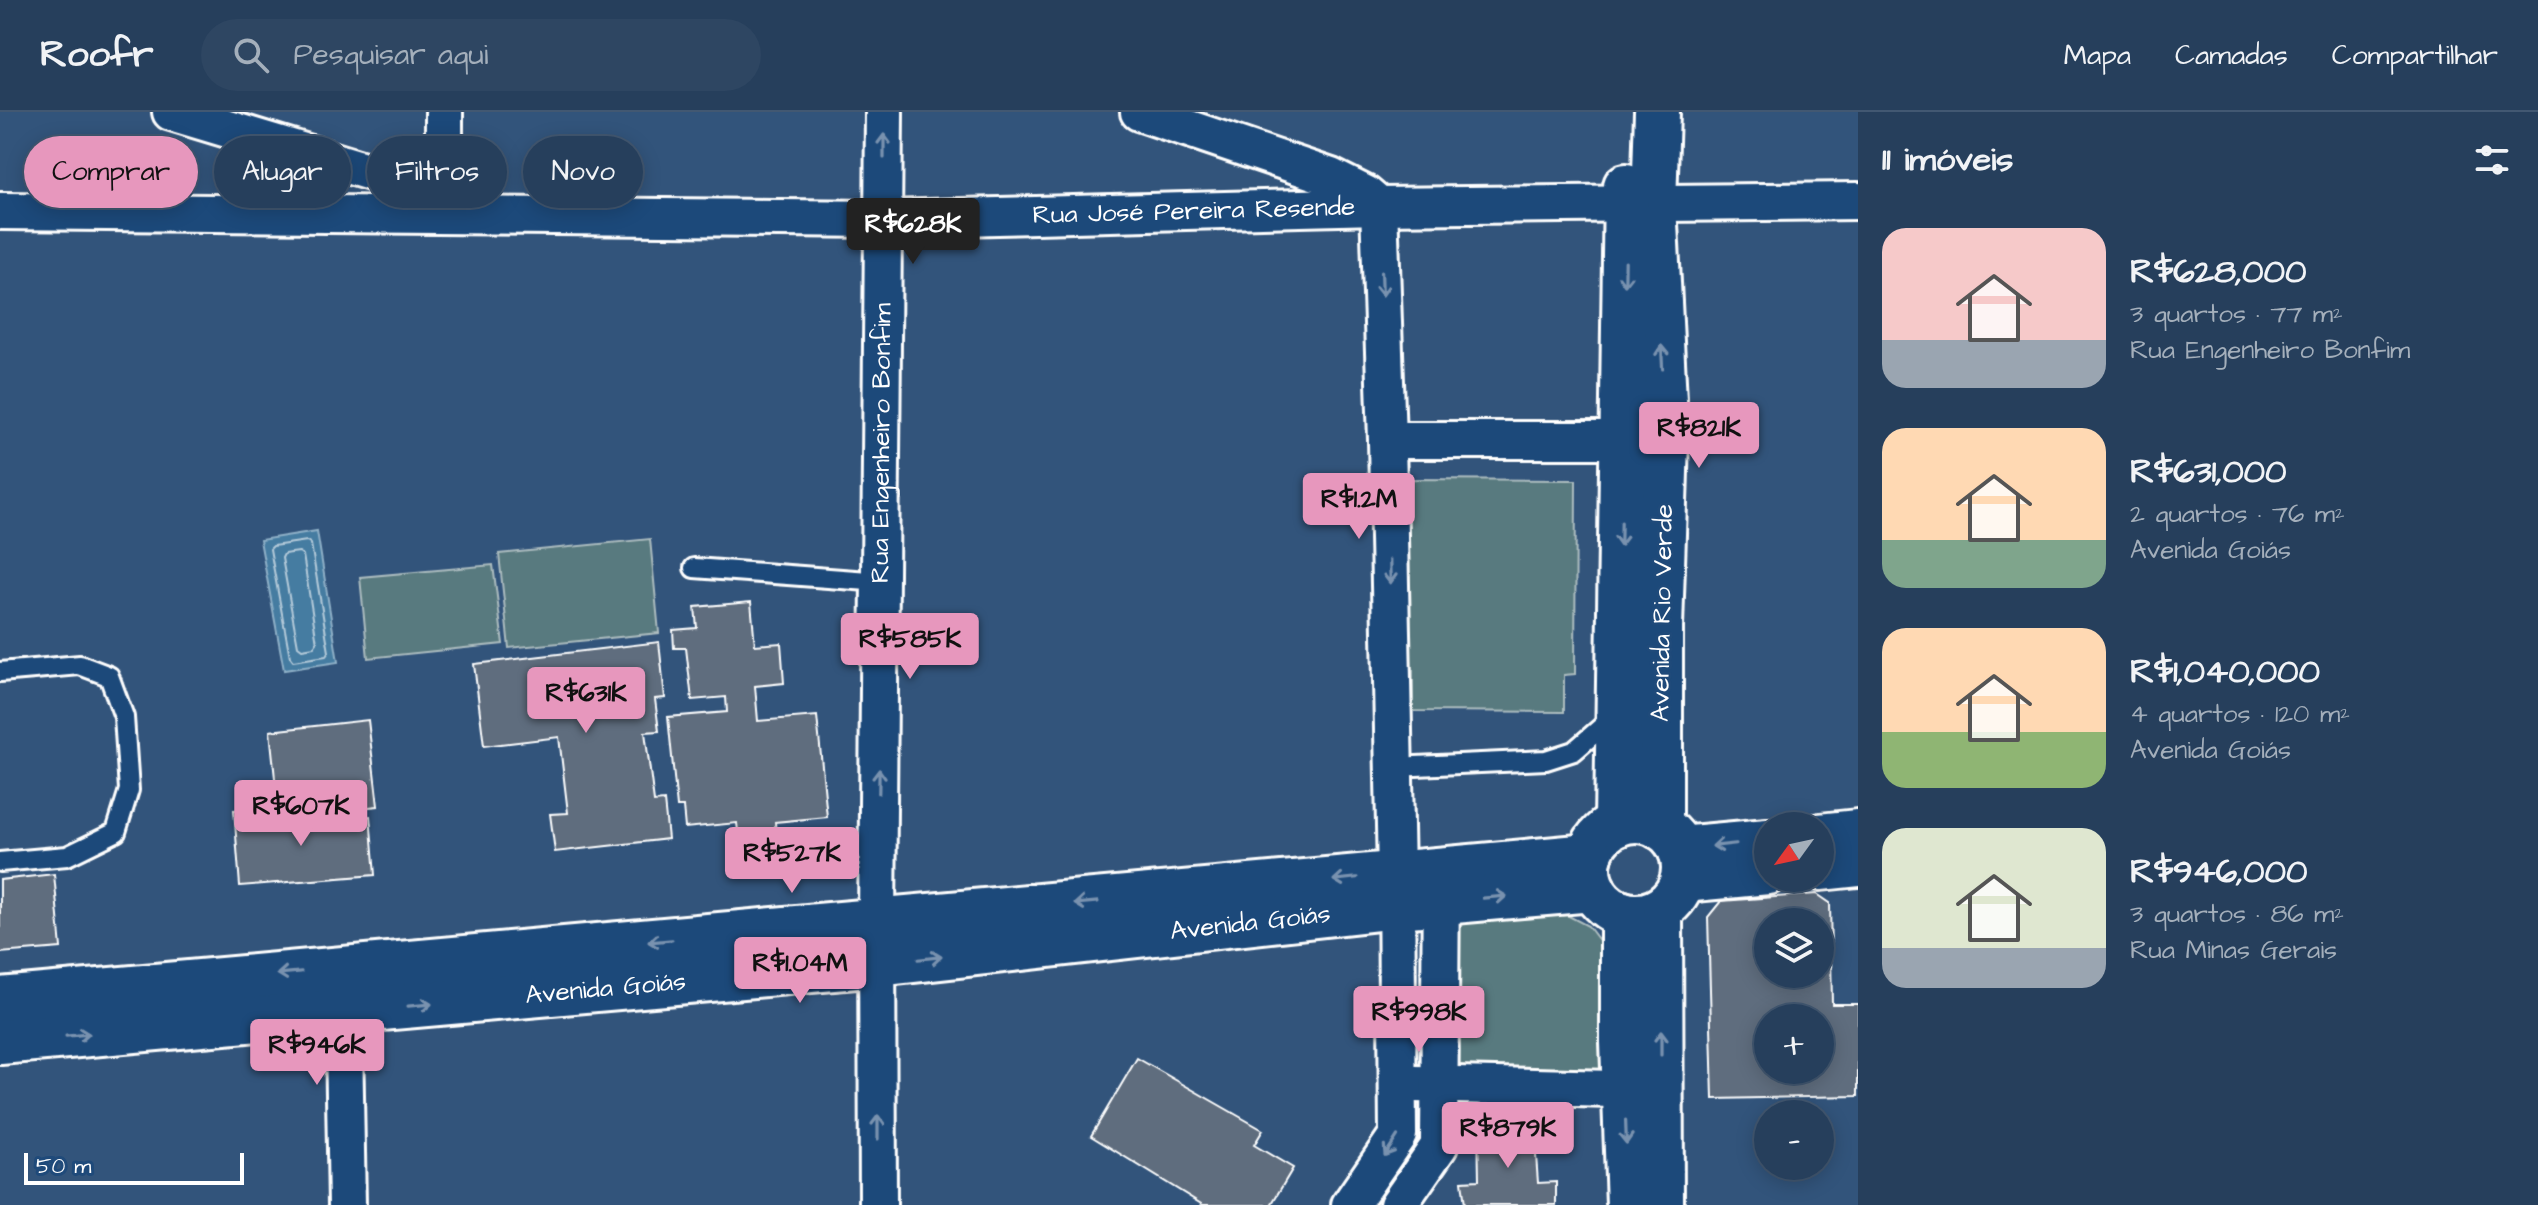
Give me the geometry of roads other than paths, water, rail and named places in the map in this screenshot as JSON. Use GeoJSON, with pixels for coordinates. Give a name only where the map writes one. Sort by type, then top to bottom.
{"type":"FeatureCollection","features":[{"type":"Feature","properties":{"kind":"main road","name":"Avenida Rio Verde"},"geometry":{"type":"LineString","coordinates":[[1627,112],[1666,440],[1660,628],[1638,869]]}},
{"type":"Feature","properties":{"kind":"main road","name":"Avenida Rio Verde"},"geometry":{"type":"LineString","coordinates":[[1638,869],[1619,711],[1623,440],[1640,204],[1657,112]]}},
{"type":"Feature","properties":{"kind":"main road"},"geometry":{"type":"LineString","coordinates":[[1834,835],[1858,832]]}},
{"type":"Feature","properties":{"kind":"main road","name":"Avenida Goiás"},"geometry":{"type":"LineString","coordinates":[[1638,869],[1754,844]]}},
{"type":"Feature","properties":{"kind":"main road"},"geometry":{"type":"LineString","coordinates":[[1834,867],[1858,864]]}},
{"type":"Feature","properties":{"kind":"main road","name":"Avenida Goiás"},"geometry":{"type":"LineString","coordinates":[[0,1042],[344,1012],[878,943],[1396,890],[1638,869],[1754,872]]}},
{"type":"Feature","properties":{"kind":"main road"},"geometry":{"type":"LineString","coordinates":[[1638,869],[1643,1089],[1661,1205]]}},
{"type":"Feature","properties":{"kind":"main road","name":"Avenida Goiás"},"geometry":{"type":"LineString","coordinates":[[0,1000],[342,968],[878,943]]}},
{"type":"Feature","properties":{"kind":"main road"},"geometry":{"type":"LineString","coordinates":[[1629,1205],[1643,1089]]}},
{"type":"Feature","properties":{"kind":"street"},"geometry":{"type":"LineString","coordinates":[[171,112],[387,177],[413,188],[432,201],[444,215]]}},
{"type":"Feature","properties":{"kind":"street"},"geometry":{"type":"LineString","coordinates":[[444,112],[444,215]]}},
{"type":"Feature","properties":{"kind":"street","name":"Rua Engenheiro Bonfim"},"geometry":{"type":"LineString","coordinates":[[878,1205],[884,112]]}},
{"type":"Feature","properties":{"kind":"street"},"geometry":{"type":"LineString","coordinates":[[1139,112],[1331,177],[1365,194],[1379,206],[1394,767],[1398,1135],[1350,1205]]}},
{"type":"Feature","properties":{"kind":"street","name":"Rua José Pereira Resende"},"geometry":{"type":"LineString","coordinates":[[0,211],[883,219],[1379,206],[1858,201]]}},
{"type":"Feature","properties":{"kind":"street"},"geometry":{"type":"LineString","coordinates":[[1387,440],[1666,440]]}},
{"type":"Feature","properties":{"kind":"street"},"geometry":{"type":"LineString","coordinates":[[1398,1205],[1439,1146],[1442,886]]}},
{"type":"Feature","properties":{"kind":"street"},"geometry":{"type":"LineString","coordinates":[[342,968],[347,1205]]}},
{"type":"Feature","properties":{"kind":"street"},"geometry":{"type":"LineString","coordinates":[[1398,1084],[1643,1089]]}},
{"type":"Feature","properties":{"kind":"lane"},"geometry":{"type":"LineString","coordinates":[[694,568],[882,582]]}},
{"type":"Feature","properties":{"kind":"lane"},"geometry":{"type":"LineString","coordinates":[[0,672],[80,665],[109,676],[124,717],[129,790],[116,832],[67,856],[0,862]]}},
{"type":"Feature","properties":{"kind":"lane"},"geometry":{"type":"LineString","coordinates":[[1394,767],[1546,760],[1574,751],[1619,711]]}},
{"type":"Feature","properties":{"kind":"water"},"geometry":{"type":"Polygon","coordinates":[[[317,531],[338,662],[284,670],[260,540],[317,531]]]}}]}
